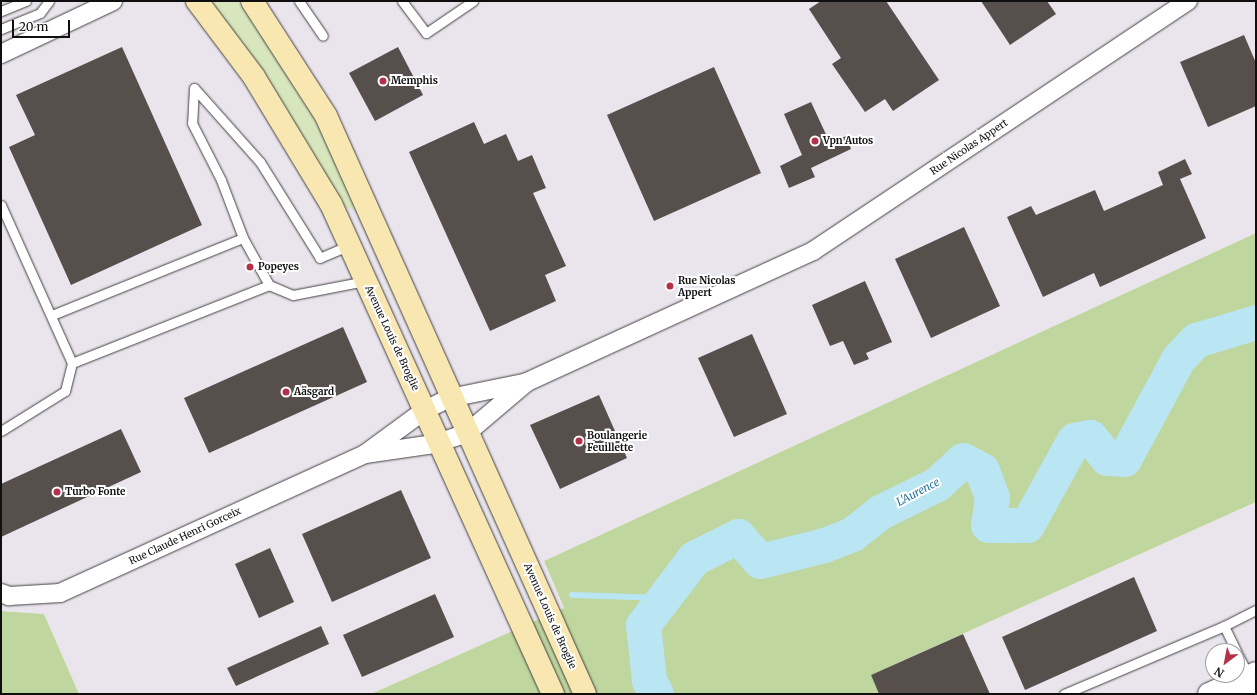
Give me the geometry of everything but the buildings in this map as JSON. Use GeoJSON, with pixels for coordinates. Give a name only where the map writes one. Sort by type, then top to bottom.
{"type":"FeatureCollection","features":[{"type":"Feature","properties":{"kind":"main road","name":"Avenue Louis de Broglie"},"geometry":{"type":"LineString","coordinates":[[197,1],[254,77],[308,162],[350,245],[553,694]]}},
{"type":"Feature","properties":{"kind":"main road","name":"Avenue Louis de Broglie"},"geometry":{"type":"LineString","coordinates":[[252,1],[326,116],[450,398],[585,694]]}},
{"type":"Feature","properties":{"kind":"street"},"geometry":{"type":"LineString","coordinates":[[1,54],[113,1]]}},
{"type":"Feature","properties":{"kind":"street","name":"Rue Nicolas Appert"},"geometry":{"type":"LineString","coordinates":[[365,454],[425,410],[450,398],[527,382],[814,251],[1188,1]]}},
{"type":"Feature","properties":{"kind":"street","name":"Rue Nicolas Appert"},"geometry":{"type":"LineString","coordinates":[[467,433],[527,382]]}},
{"type":"Feature","properties":{"kind":"street"},"geometry":{"type":"LineString","coordinates":[[365,454],[439,442],[467,433]]}},
{"type":"Feature","properties":{"kind":"street","name":"Rue Claude Henri Gorceix"},"geometry":{"type":"LineString","coordinates":[[1,593],[9,596],[60,593],[365,454]]}},
{"type":"Feature","properties":{"kind":"street"},"geometry":{"type":"LineString","coordinates":[[1209,694],[1253,685]]}},
{"type":"Feature","properties":{"kind":"lane"},"geometry":{"type":"LineString","coordinates":[[1,11],[26,1]]}},
{"type":"Feature","properties":{"kind":"lane"},"geometry":{"type":"LineString","coordinates":[[1,29],[40,13],[49,1]]}},
{"type":"Feature","properties":{"kind":"lane"},"geometry":{"type":"LineString","coordinates":[[299,1],[323,36]]}},
{"type":"Feature","properties":{"kind":"lane"},"geometry":{"type":"LineString","coordinates":[[402,1],[426,33],[473,1]]}},
{"type":"Feature","properties":{"kind":"lane"},"geometry":{"type":"LineString","coordinates":[[350,245],[320,258],[260,162],[194,88],[192,123],[221,180],[243,238],[269,285],[293,295],[366,281]]}},
{"type":"Feature","properties":{"kind":"lane"},"geometry":{"type":"LineString","coordinates":[[1,205],[72,362],[65,391],[1,431]]}},
{"type":"Feature","properties":{"kind":"lane"},"geometry":{"type":"LineString","coordinates":[[52,315],[243,238]]}},
{"type":"Feature","properties":{"kind":"lane"},"geometry":{"type":"LineString","coordinates":[[72,362],[269,285]]}},
{"type":"Feature","properties":{"kind":"lane"},"geometry":{"type":"LineString","coordinates":[[1064,694],[1224,626],[1256,610]]}},
{"type":"Feature","properties":{"kind":"lane"},"geometry":{"type":"LineString","coordinates":[[1224,626],[1232,643]]}},
{"type":"Feature","properties":{"kind":"lane"},"geometry":{"type":"LineString","coordinates":[[1245,668],[1253,685]]}},
{"type":"Feature","properties":{"kind":"shaded area"},"geometry":{"type":"Polygon","coordinates":[[[1,1],[1256,1],[1256,233],[544,561],[564,608],[371,694],[79,694],[44,614],[1,611],[1,1]]]}},
{"type":"Feature","properties":{"kind":"shaded area"},"geometry":{"type":"Polygon","coordinates":[[[1256,502],[1256,694],[879,694],[871,675],[1256,502]]]}},
{"type":"Feature","properties":{"kind":"green space"},"geometry":{"type":"Polygon","coordinates":[[[207,1],[236,1],[255,21],[313,107],[355,206],[353,210],[342,206],[292,118],[207,1]]]}},
{"type":"Feature","properties":{"kind":"green space"},"geometry":{"type":"Polygon","coordinates":[[[1256,233],[1256,502],[871,675],[879,694],[371,694],[564,608],[544,561],[1256,233]]]}},
{"type":"Feature","properties":{"kind":"green space"},"geometry":{"type":"Polygon","coordinates":[[[1,611],[44,614],[79,694],[1,694],[1,611]]]}},
{"type":"Feature","properties":{"kind":"waterway","name":"L'Aurence"},"geometry":{"type":"LineString","coordinates":[[656,694],[649,680],[643,625],[694,558],[738,536],[760,561],[824,545],[852,534],[880,512],[937,484],[963,460],[982,470],[992,497],[988,525],[1027,525],[1074,440],[1090,437],[1107,458],[1124,459],[1178,359],[1196,340],[1256,322]]}},
{"type":"Feature","properties":{"kind":"waterway"},"geometry":{"type":"LineString","coordinates":[[572,595],[664,598]]}},
{"type":"Feature","properties":{"kind":"place","name":"Memphis"},"geometry":{"type":"Point","coordinates":[383,81]}},
{"type":"Feature","properties":{"kind":"place","name":"Vpn Autos"},"geometry":{"type":"Point","coordinates":[815,141]}},
{"type":"Feature","properties":{"kind":"place","name":"Popeyes"},"geometry":{"type":"Point","coordinates":[250,267]}},
{"type":"Feature","properties":{"kind":"place","name":"Rue Nicolas Appert"},"geometry":{"type":"Point","coordinates":[670,286]}},
{"type":"Feature","properties":{"kind":"place","name":"Aäsgard"},"geometry":{"type":"Point","coordinates":[286,392]}},
{"type":"Feature","properties":{"kind":"place","name":"Boulangerie Feuillette"},"geometry":{"type":"Point","coordinates":[579,441]}},
{"type":"Feature","properties":{"kind":"place","name":"Turbo Fonte"},"geometry":{"type":"Point","coordinates":[57,492]}}]}
